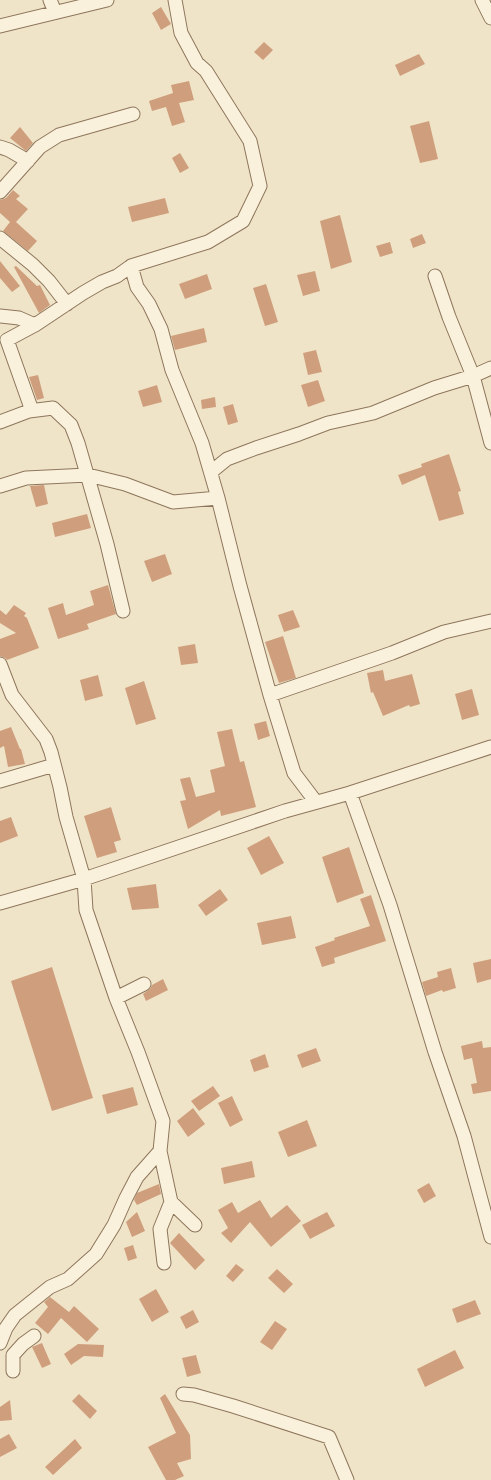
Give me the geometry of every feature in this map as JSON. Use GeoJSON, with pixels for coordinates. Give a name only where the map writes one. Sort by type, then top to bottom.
{"type":"FeatureCollection","features":[{"type":"Feature","properties":{"kind":"street"},"geometry":{"type":"LineString","coordinates":[[0,26],[52,6],[107,0]]}},
{"type":"Feature","properties":{"kind":"street"},"geometry":{"type":"LineString","coordinates":[[29,411],[30,405],[7,340],[35,325],[83,293],[102,282],[117,276],[131,266],[208,242],[243,221],[260,186],[250,141],[206,71],[197,63],[181,33],[175,0]]}},
{"type":"Feature","properties":{"kind":"street"},"geometry":{"type":"LineString","coordinates":[[482,0],[491,18]]}},
{"type":"Feature","properties":{"kind":"street"},"geometry":{"type":"LineString","coordinates":[[0,192],[40,147],[59,135],[133,114]]}},
{"type":"Feature","properties":{"kind":"street"},"geometry":{"type":"LineString","coordinates":[[0,147],[9,150],[28,161]]}},
{"type":"Feature","properties":{"kind":"street"},"geometry":{"type":"LineString","coordinates":[[0,238],[33,265],[49,281],[67,304]]}},
{"type":"Feature","properties":{"kind":"street"},"geometry":{"type":"LineString","coordinates":[[131,266],[137,287],[149,304],[161,329],[172,370],[202,443],[270,695],[294,773],[316,802]]}},
{"type":"Feature","properties":{"kind":"street"},"geometry":{"type":"LineString","coordinates":[[435,276],[449,317],[473,376],[491,443]]}},
{"type":"Feature","properties":{"kind":"street"},"geometry":{"type":"LineString","coordinates":[[0,316],[19,318],[35,325]]}},
{"type":"Feature","properties":{"kind":"street"},"geometry":{"type":"LineString","coordinates":[[211,472],[227,459],[256,448],[328,423],[373,413],[434,388],[473,376],[491,368]]}},
{"type":"Feature","properties":{"kind":"street"},"geometry":{"type":"LineString","coordinates":[[0,422],[29,411],[53,408],[71,425],[88,475],[107,544],[123,611]]}},
{"type":"Feature","properties":{"kind":"street"},"geometry":{"type":"LineString","coordinates":[[0,486],[26,478],[88,475],[124,484],[173,502],[218,498]]}},
{"type":"Feature","properties":{"kind":"street"},"geometry":{"type":"LineString","coordinates":[[270,695],[392,653],[444,632],[491,621]]}},
{"type":"Feature","properties":{"kind":"street"},"geometry":{"type":"LineString","coordinates":[[0,664],[12,695],[46,739],[84,879],[86,910],[116,998],[138,1052],[163,1121],[160,1151],[172,1202],[195,1225]]}},
{"type":"Feature","properties":{"kind":"street"},"geometry":{"type":"LineString","coordinates":[[0,904],[84,879],[285,811],[350,793],[491,746]]}},
{"type":"Feature","properties":{"kind":"street"},"geometry":{"type":"LineString","coordinates":[[0,781],[54,765]]}},
{"type":"Feature","properties":{"kind":"street"},"geometry":{"type":"LineString","coordinates":[[350,793],[390,904],[433,1045],[464,1136],[491,1237]]}},
{"type":"Feature","properties":{"kind":"street"},"geometry":{"type":"LineString","coordinates":[[116,998],[144,984]]}},
{"type":"Feature","properties":{"kind":"street"},"geometry":{"type":"LineString","coordinates":[[0,1343],[6,1328],[15,1315],[31,1300],[50,1287],[68,1279],[96,1254],[114,1225],[137,1177],[160,1151]]}},
{"type":"Feature","properties":{"kind":"street"},"geometry":{"type":"LineString","coordinates":[[164,1263],[160,1229],[172,1202]]}},
{"type":"Feature","properties":{"kind":"street"},"geometry":{"type":"LineString","coordinates":[[13,1370],[6,1355],[34,1336]]}},
{"type":"Feature","properties":{"kind":"street"},"geometry":{"type":"LineString","coordinates":[[183,1394],[194,1395],[233,1406],[329,1437],[347,1480]]}},
{"type":"Feature","properties":{"kind":"building"},"geometry":{"type":"Polygon","coordinates":[[[161,7],[171,24],[161,30],[152,13],[161,7]]]}},
{"type":"Feature","properties":{"kind":"building"},"geometry":{"type":"Polygon","coordinates":[[[264,42],[273,50],[263,60],[254,52],[264,42]]]}},
{"type":"Feature","properties":{"kind":"building"},"geometry":{"type":"Polygon","coordinates":[[[419,54],[425,64],[400,76],[395,65],[419,54]]]}},
{"type":"Feature","properties":{"kind":"building"},"geometry":{"type":"Polygon","coordinates":[[[189,81],[194,100],[179,103],[185,122],[172,126],[166,107],[152,111],[149,101],[173,93],[171,85],[189,81]]]}},
{"type":"Feature","properties":{"kind":"building"},"geometry":{"type":"Polygon","coordinates":[[[429,121],[438,159],[420,163],[410,126],[429,121]]]}},
{"type":"Feature","properties":{"kind":"building"},"geometry":{"type":"Polygon","coordinates":[[[20,127],[33,143],[26,151],[10,138],[20,127]]]}},
{"type":"Feature","properties":{"kind":"building"},"geometry":{"type":"Polygon","coordinates":[[[180,153],[189,168],[180,173],[172,158],[180,153]]]}},
{"type":"Feature","properties":{"kind":"building"},"geometry":{"type":"Polygon","coordinates":[[[13,190],[20,196],[16,199],[28,209],[16,222],[37,241],[28,251],[3,231],[10,222],[0,213],[0,200],[6,198],[13,190]]]}},
{"type":"Feature","properties":{"kind":"building"},"geometry":{"type":"Polygon","coordinates":[[[165,198],[169,213],[132,222],[128,207],[165,198]]]}},
{"type":"Feature","properties":{"kind":"building"},"geometry":{"type":"Polygon","coordinates":[[[340,215],[352,262],[331,269],[320,221],[340,215]]]}},
{"type":"Feature","properties":{"kind":"building"},"geometry":{"type":"Polygon","coordinates":[[[422,234],[426,243],[413,248],[410,239],[422,234]]]}},
{"type":"Feature","properties":{"kind":"building"},"geometry":{"type":"Polygon","coordinates":[[[390,242],[393,253],[380,257],[376,246],[390,242]]]}},
{"type":"Feature","properties":{"kind":"building"},"geometry":{"type":"Polygon","coordinates":[[[0,261],[20,286],[12,292],[0,278],[0,261]]]}},
{"type":"Feature","properties":{"kind":"building"},"geometry":{"type":"Polygon","coordinates":[[[16,266],[37,286],[40,285],[50,305],[39,313],[14,267],[16,266]]]}},
{"type":"Feature","properties":{"kind":"building"},"geometry":{"type":"Polygon","coordinates":[[[315,271],[320,291],[303,296],[297,275],[315,271]]]}},
{"type":"Feature","properties":{"kind":"building"},"geometry":{"type":"Polygon","coordinates":[[[207,274],[212,289],[185,299],[179,284],[207,274]]]}},
{"type":"Feature","properties":{"kind":"building"},"geometry":{"type":"Polygon","coordinates":[[[266,284],[278,322],[265,326],[253,288],[266,284]]]}},
{"type":"Feature","properties":{"kind":"building"},"geometry":{"type":"Polygon","coordinates":[[[204,328],[207,342],[175,350],[171,336],[204,328]]]}},
{"type":"Feature","properties":{"kind":"building"},"geometry":{"type":"Polygon","coordinates":[[[316,350],[322,372],[308,375],[303,353],[316,350]]]}},
{"type":"Feature","properties":{"kind":"building"},"geometry":{"type":"Polygon","coordinates":[[[38,375],[44,398],[37,400],[29,377],[38,375]]]}},
{"type":"Feature","properties":{"kind":"building"},"geometry":{"type":"Polygon","coordinates":[[[318,380],[325,401],[308,407],[301,385],[318,380]]]}},
{"type":"Feature","properties":{"kind":"building"},"geometry":{"type":"Polygon","coordinates":[[[157,385],[162,402],[143,407],[138,391],[157,385]]]}},
{"type":"Feature","properties":{"kind":"building"},"geometry":{"type":"Polygon","coordinates":[[[215,397],[216,407],[202,409],[201,400],[215,397]]]}},
{"type":"Feature","properties":{"kind":"building"},"geometry":{"type":"Polygon","coordinates":[[[233,404],[238,422],[228,425],[223,407],[233,404]]]}},
{"type":"Feature","properties":{"kind":"building"},"geometry":{"type":"Polygon","coordinates":[[[449,454],[461,491],[458,492],[464,514],[439,521],[425,475],[402,485],[398,475],[422,467],[421,464],[449,454]]]}},
{"type":"Feature","properties":{"kind":"building"},"geometry":{"type":"Polygon","coordinates":[[[44,485],[48,504],[36,507],[30,486],[44,485]]]}},
{"type":"Feature","properties":{"kind":"building"},"geometry":{"type":"Polygon","coordinates":[[[87,514],[91,528],[55,537],[52,523],[87,514]]]}},
{"type":"Feature","properties":{"kind":"building"},"geometry":{"type":"Polygon","coordinates":[[[165,554],[172,574],[152,582],[144,561],[165,554]]]}},
{"type":"Feature","properties":{"kind":"building"},"geometry":{"type":"Polygon","coordinates":[[[108,585],[116,614],[87,624],[89,629],[58,639],[48,608],[63,603],[66,615],[94,605],[90,591],[108,585]]]}},
{"type":"Feature","properties":{"kind":"building"},"geometry":{"type":"Polygon","coordinates":[[[14,605],[26,613],[24,616],[27,618],[39,648],[7,660],[0,656],[0,639],[16,633],[0,623],[0,610],[6,615],[14,605]]]}},
{"type":"Feature","properties":{"kind":"building"},"geometry":{"type":"Polygon","coordinates":[[[293,610],[300,627],[284,632],[278,615],[293,610]]]}},
{"type":"Feature","properties":{"kind":"building"},"geometry":{"type":"Polygon","coordinates":[[[283,636],[296,678],[279,683],[265,642],[283,636]]]}},
{"type":"Feature","properties":{"kind":"building"},"geometry":{"type":"Polygon","coordinates":[[[195,644],[198,663],[181,665],[178,647],[195,644]]]}},
{"type":"Feature","properties":{"kind":"building"},"geometry":{"type":"Polygon","coordinates":[[[383,670],[385,681],[412,674],[420,704],[410,707],[409,705],[383,716],[373,692],[371,693],[367,673],[383,670]]]}},
{"type":"Feature","properties":{"kind":"building"},"geometry":{"type":"Polygon","coordinates":[[[98,675],[103,696],[85,701],[80,680],[98,675]]]}},
{"type":"Feature","properties":{"kind":"building"},"geometry":{"type":"Polygon","coordinates":[[[144,681],[156,719],[136,725],[125,688],[144,681]]]}},
{"type":"Feature","properties":{"kind":"building"},"geometry":{"type":"Polygon","coordinates":[[[472,689],[479,715],[462,720],[455,694],[472,689]]]}},
{"type":"Feature","properties":{"kind":"building"},"geometry":{"type":"Polygon","coordinates":[[[266,721],[270,736],[258,740],[254,724],[266,721]]]}},
{"type":"Feature","properties":{"kind":"building"},"geometry":{"type":"Polygon","coordinates":[[[11,727],[21,749],[25,764],[8,767],[4,746],[0,748],[0,731],[11,727]]]}},
{"type":"Feature","properties":{"kind":"building"},"geometry":{"type":"Polygon","coordinates":[[[232,729],[240,762],[244,761],[256,807],[221,816],[220,810],[188,829],[180,801],[186,800],[180,779],[190,777],[196,797],[215,792],[210,770],[225,766],[217,732],[232,729]]]}},
{"type":"Feature","properties":{"kind":"building"},"geometry":{"type":"Polygon","coordinates":[[[111,807],[121,840],[114,842],[117,852],[97,858],[84,816],[111,807]]]}},
{"type":"Feature","properties":{"kind":"building"},"geometry":{"type":"Polygon","coordinates":[[[11,817],[18,836],[0,843],[0,821],[11,817]]]}},
{"type":"Feature","properties":{"kind":"building"},"geometry":{"type":"Polygon","coordinates":[[[269,836],[284,863],[261,875],[247,848],[269,836]]]}},
{"type":"Feature","properties":{"kind":"building"},"geometry":{"type":"Polygon","coordinates":[[[349,847],[364,893],[337,903],[322,857],[349,847]]]}},
{"type":"Feature","properties":{"kind":"building"},"geometry":{"type":"Polygon","coordinates":[[[156,884],[159,908],[132,910],[127,888],[156,884]]]}},
{"type":"Feature","properties":{"kind":"building"},"geometry":{"type":"Polygon","coordinates":[[[220,889],[228,900],[206,916],[198,905],[220,889]]]}},
{"type":"Feature","properties":{"kind":"building"},"geometry":{"type":"Polygon","coordinates":[[[371,895],[386,941],[334,958],[335,963],[322,967],[315,947],[335,940],[334,938],[370,926],[360,899],[371,895]]]}},
{"type":"Feature","properties":{"kind":"building"},"geometry":{"type":"Polygon","coordinates":[[[291,916],[296,938],[262,945],[257,923],[291,916]]]}},
{"type":"Feature","properties":{"kind":"building"},"geometry":{"type":"Polygon","coordinates":[[[491,959],[491,979],[477,983],[473,963],[491,959]]]}},
{"type":"Feature","properties":{"kind":"building"},"geometry":{"type":"Polygon","coordinates":[[[52,967],[93,1098],[52,1111],[11,981],[52,967]]]}},
{"type":"Feature","properties":{"kind":"building"},"geometry":{"type":"Polygon","coordinates":[[[451,968],[456,988],[443,992],[442,990],[426,996],[422,982],[438,977],[437,972],[451,968]]]}},
{"type":"Feature","properties":{"kind":"building"},"geometry":{"type":"Polygon","coordinates":[[[163,979],[168,990],[146,1001],[143,994],[150,989],[152,985],[163,979]]]}},
{"type":"Feature","properties":{"kind":"building"},"geometry":{"type":"Polygon","coordinates":[[[482,1041],[483,1048],[491,1047],[491,1091],[473,1094],[471,1084],[477,1083],[472,1058],[464,1060],[461,1046],[482,1041]]]}},
{"type":"Feature","properties":{"kind":"building"},"geometry":{"type":"Polygon","coordinates":[[[316,1048],[321,1061],[302,1068],[297,1055],[316,1048]]]}},
{"type":"Feature","properties":{"kind":"building"},"geometry":{"type":"Polygon","coordinates":[[[265,1054],[269,1067],[254,1072],[250,1060],[265,1054]]]}},
{"type":"Feature","properties":{"kind":"building"},"geometry":{"type":"Polygon","coordinates":[[[213,1086],[220,1096],[199,1111],[191,1101],[213,1086]]]}},
{"type":"Feature","properties":{"kind":"building"},"geometry":{"type":"Polygon","coordinates":[[[133,1087],[138,1105],[107,1114],[102,1095],[133,1087]]]}},
{"type":"Feature","properties":{"kind":"building"},"geometry":{"type":"Polygon","coordinates":[[[232,1096],[243,1120],[230,1127],[218,1103],[232,1096]]]}},
{"type":"Feature","properties":{"kind":"building"},"geometry":{"type":"Polygon","coordinates":[[[193,1108],[205,1124],[188,1137],[177,1121],[193,1108]]]}},
{"type":"Feature","properties":{"kind":"building"},"geometry":{"type":"Polygon","coordinates":[[[307,1120],[317,1146],[288,1157],[278,1132],[307,1120]]]}},
{"type":"Feature","properties":{"kind":"building"},"geometry":{"type":"Polygon","coordinates":[[[252,1161],[255,1177],[224,1184],[221,1168],[252,1161]]]}},
{"type":"Feature","properties":{"kind":"building"},"geometry":{"type":"Polygon","coordinates":[[[429,1183],[436,1196],[424,1203],[417,1190],[429,1183]]]}},
{"type":"Feature","properties":{"kind":"building"},"geometry":{"type":"Polygon","coordinates":[[[159,1184],[161,1194],[137,1205],[134,1200],[137,1193],[159,1184]]]}},
{"type":"Feature","properties":{"kind":"building"},"geometry":{"type":"Polygon","coordinates":[[[260,1200],[271,1218],[287,1205],[301,1221],[271,1247],[250,1222],[231,1243],[221,1233],[228,1228],[218,1210],[232,1202],[238,1213],[260,1200]]]}},
{"type":"Feature","properties":{"kind":"building"},"geometry":{"type":"Polygon","coordinates":[[[137,1212],[145,1231],[132,1237],[126,1222],[137,1212]]]}},
{"type":"Feature","properties":{"kind":"building"},"geometry":{"type":"Polygon","coordinates":[[[327,1212],[335,1226],[310,1239],[302,1225],[327,1212]]]}},
{"type":"Feature","properties":{"kind":"building"},"geometry":{"type":"Polygon","coordinates":[[[179,1233],[205,1260],[195,1270],[170,1243],[179,1233]]]}},
{"type":"Feature","properties":{"kind":"building"},"geometry":{"type":"Polygon","coordinates":[[[133,1245],[137,1258],[128,1261],[124,1248],[133,1245]]]}},
{"type":"Feature","properties":{"kind":"building"},"geometry":{"type":"Polygon","coordinates":[[[236,1264],[244,1270],[233,1282],[226,1276],[236,1264]]]}},
{"type":"Feature","properties":{"kind":"building"},"geometry":{"type":"Polygon","coordinates":[[[277,1269],[293,1284],[284,1293],[268,1278],[277,1269]]]}},
{"type":"Feature","properties":{"kind":"building"},"geometry":{"type":"Polygon","coordinates":[[[156,1289],[169,1312],[152,1322],[139,1299],[156,1289]]]}},
{"type":"Feature","properties":{"kind":"building"},"geometry":{"type":"Polygon","coordinates":[[[50,1297],[69,1312],[74,1306],[99,1329],[87,1342],[61,1318],[48,1334],[35,1323],[48,1307],[44,1302],[50,1297]]]}},
{"type":"Feature","properties":{"kind":"building"},"geometry":{"type":"Polygon","coordinates":[[[475,1300],[481,1314],[457,1323],[452,1309],[475,1300]]]}},
{"type":"Feature","properties":{"kind":"building"},"geometry":{"type":"Polygon","coordinates":[[[193,1310],[199,1322],[186,1329],[180,1317],[193,1310]]]}},
{"type":"Feature","properties":{"kind":"building"},"geometry":{"type":"Polygon","coordinates":[[[275,1321],[287,1329],[272,1350],[260,1342],[275,1321]]]}},
{"type":"Feature","properties":{"kind":"building"},"geometry":{"type":"Polygon","coordinates":[[[42,1343],[51,1364],[42,1368],[32,1347],[42,1343]]]}},
{"type":"Feature","properties":{"kind":"building"},"geometry":{"type":"Polygon","coordinates":[[[78,1344],[104,1345],[103,1357],[84,1356],[71,1365],[64,1354],[78,1344]]]}},
{"type":"Feature","properties":{"kind":"building"},"geometry":{"type":"Polygon","coordinates":[[[455,1350],[464,1368],[425,1387],[417,1369],[455,1350]]]}},
{"type":"Feature","properties":{"kind":"building"},"geometry":{"type":"Polygon","coordinates":[[[196,1355],[201,1373],[187,1377],[182,1358],[196,1355]]]}},
{"type":"Feature","properties":{"kind":"building"},"geometry":{"type":"Polygon","coordinates":[[[79,1394],[97,1411],[90,1419],[72,1401],[79,1394]]]}},
{"type":"Feature","properties":{"kind":"building"},"geometry":{"type":"Polygon","coordinates":[[[165,1394],[190,1435],[191,1459],[177,1463],[184,1476],[175,1480],[166,1480],[148,1447],[176,1433],[160,1398],[165,1394]]]}},
{"type":"Feature","properties":{"kind":"building"},"geometry":{"type":"Polygon","coordinates":[[[10,1400],[12,1420],[0,1421],[0,1407],[10,1400]]]}},
{"type":"Feature","properties":{"kind":"building"},"geometry":{"type":"Polygon","coordinates":[[[9,1434],[17,1448],[0,1457],[0,1439],[9,1434]]]}},
{"type":"Feature","properties":{"kind":"building"},"geometry":{"type":"Polygon","coordinates":[[[75,1439],[82,1448],[53,1475],[45,1467],[75,1439]]]}}]}
